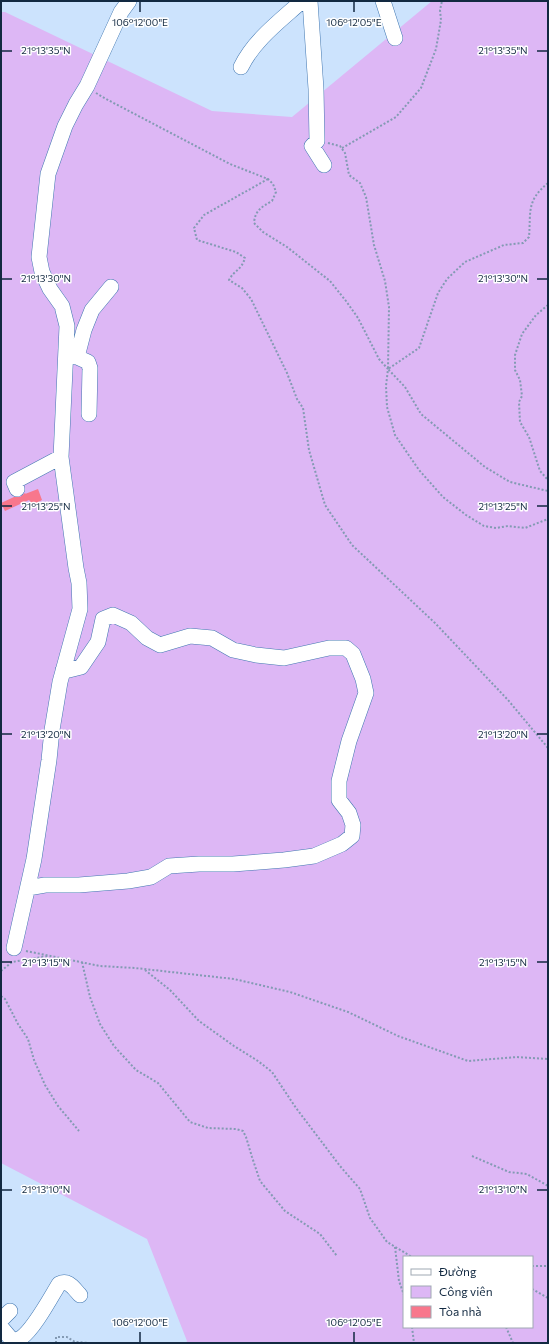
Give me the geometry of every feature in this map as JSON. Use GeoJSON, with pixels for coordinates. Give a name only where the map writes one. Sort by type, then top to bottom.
{"type":"FeatureCollection","features":[{"type":"Feature","properties":{"kind":"street"},"geometry":{"type":"LineString","coordinates":[[14,948],[34,859],[52,730],[63,670],[80,609],[80,590],[61,457],[71,356],[67,326],[62,306],[50,289],[42,272],[39,257],[48,174],[65,126],[87,86],[121,12],[130,1]]}},
{"type":"Feature","properties":{"kind":"street"},"geometry":{"type":"LineString","coordinates":[[241,67],[246,55],[257,42],[302,1]]}},
{"type":"Feature","properties":{"kind":"street"},"geometry":{"type":"LineString","coordinates":[[310,1],[316,90],[317,141],[312,146],[324,165]]}},
{"type":"Feature","properties":{"kind":"street"},"geometry":{"type":"LineString","coordinates":[[383,1],[395,38]]}},
{"type":"Feature","properties":{"kind":"street"},"geometry":{"type":"LineString","coordinates":[[71,356],[92,310],[111,287]]}},
{"type":"Feature","properties":{"kind":"street"},"geometry":{"type":"LineString","coordinates":[[71,356],[88,362],[90,368],[89,414]]}},
{"type":"Feature","properties":{"kind":"street"},"geometry":{"type":"LineString","coordinates":[[17,488],[14,482],[61,457]]}},
{"type":"Feature","properties":{"kind":"street"},"geometry":{"type":"LineString","coordinates":[[28,888],[45,885],[79,885],[128,881],[151,877],[169,866],[233,864],[314,856],[342,844],[352,836],[353,825],[350,813],[340,800],[339,781],[349,741],[366,693],[363,679],[354,654],[346,648],[330,648],[284,658],[256,655],[233,650],[212,638],[190,636],[160,645],[147,638],[131,623],[113,615],[103,619],[98,642],[81,667],[63,670]]}},
{"type":"Feature","properties":{"kind":"street"},"geometry":{"type":"LineString","coordinates":[[1,1327],[12,1340],[17,1341],[36,1321],[59,1284],[63,1282],[69,1283],[80,1295]]}},
{"type":"Feature","properties":{"kind":"path"},"geometry":{"type":"LineString","coordinates":[[342,148],[396,117],[421,88],[436,49],[442,1]]}},
{"type":"Feature","properties":{"kind":"path"},"geometry":{"type":"LineString","coordinates":[[87,86],[108,100],[230,164],[268,179],[273,184],[276,192],[272,202],[262,206],[255,215],[254,224],[263,232],[287,247],[330,281],[358,318],[379,359],[405,387],[422,414],[485,467],[510,482],[548,491]]}},
{"type":"Feature","properties":{"kind":"path"},"geometry":{"type":"LineString","coordinates":[[317,141],[340,146],[342,148],[345,153],[349,175],[360,183],[366,197],[374,245],[385,281],[388,307],[388,370],[386,386],[387,407],[395,435],[419,470],[443,497],[466,515],[484,526],[496,528],[508,526],[525,528],[548,519]]}},
{"type":"Feature","properties":{"kind":"path"},"geometry":{"type":"LineString","coordinates":[[268,179],[204,215],[194,228],[197,240],[236,252],[245,258],[242,267],[232,274],[229,280],[242,288],[251,299],[287,373],[297,399],[303,408],[310,450],[325,505],[352,546],[435,622],[508,700],[548,748]]}},
{"type":"Feature","properties":{"kind":"path"},"geometry":{"type":"LineString","coordinates":[[388,370],[419,348],[438,293],[447,279],[465,262],[504,246],[523,243],[528,237],[530,209],[533,199],[548,183]]}},
{"type":"Feature","properties":{"kind":"path"},"geometry":{"type":"LineString","coordinates":[[548,305],[536,315],[522,334],[515,355],[515,370],[520,380],[522,396],[518,402],[520,422],[528,437],[540,472],[548,480]]}},
{"type":"Feature","properties":{"kind":"path"},"geometry":{"type":"LineString","coordinates":[[14,948],[100,966],[144,969],[234,979],[290,992],[348,1012],[398,1036],[468,1061],[517,1057],[548,1059]]}},
{"type":"Feature","properties":{"kind":"path"},"geometry":{"type":"LineString","coordinates":[[1,971],[12,962],[51,956]]}},
{"type":"Feature","properties":{"kind":"path"},"geometry":{"type":"LineString","coordinates":[[82,962],[90,997],[100,1024],[114,1046],[136,1070],[158,1083],[190,1122],[208,1128],[236,1129],[243,1131],[260,1181],[285,1211],[320,1234],[337,1256]]}},
{"type":"Feature","properties":{"kind":"path"},"geometry":{"type":"LineString","coordinates":[[144,969],[170,990],[199,1021],[272,1072],[296,1108],[340,1166],[360,1189],[370,1218],[387,1242],[410,1256]]}},
{"type":"Feature","properties":{"kind":"path"},"geometry":{"type":"LineString","coordinates":[[1,996],[28,1039],[34,1060],[44,1085],[58,1106],[79,1131]]}},
{"type":"Feature","properties":{"kind":"path"},"geometry":{"type":"LineString","coordinates":[[472,1156],[509,1172],[527,1174],[548,1186]]}},
{"type":"Feature","properties":{"kind":"path"},"geometry":{"type":"LineString","coordinates":[[395,1247],[399,1281],[403,1292]]}},
{"type":"Feature","properties":{"kind":"path"},"geometry":{"type":"LineString","coordinates":[[533,1266],[548,1266]]}},
{"type":"Feature","properties":{"kind":"path"},"geometry":{"type":"LineString","coordinates":[[533,1290],[548,1298]]}},
{"type":"Feature","properties":{"kind":"path"},"geometry":{"type":"LineString","coordinates":[[412,1328],[414,1343]]}},
{"type":"Feature","properties":{"kind":"path"},"geometry":{"type":"LineString","coordinates":[[506,1328],[513,1343]]}},
{"type":"Feature","properties":{"kind":"path"},"geometry":{"type":"LineString","coordinates":[[56,1343],[56,1337],[67,1336],[75,1342],[90,1343]]}},
{"type":"Feature","properties":{"kind":"path"},"geometry":{"type":"LineString","coordinates":[[97,1343],[111,1343]]}},
{"type":"Feature","properties":{"kind":"green space"},"geometry":{"type":"Polygon","coordinates":[[[432,1],[548,1],[548,1343],[186,1343],[187,1341],[147,1239],[1,1163],[1,12],[5,12],[212,111],[292,117],[432,1]]]}},
{"type":"Feature","properties":{"kind":"building"},"geometry":{"type":"Polygon","coordinates":[[[38,489],[42,500],[33,505],[29,500],[5,511],[1,503],[38,489]]]}}]}
